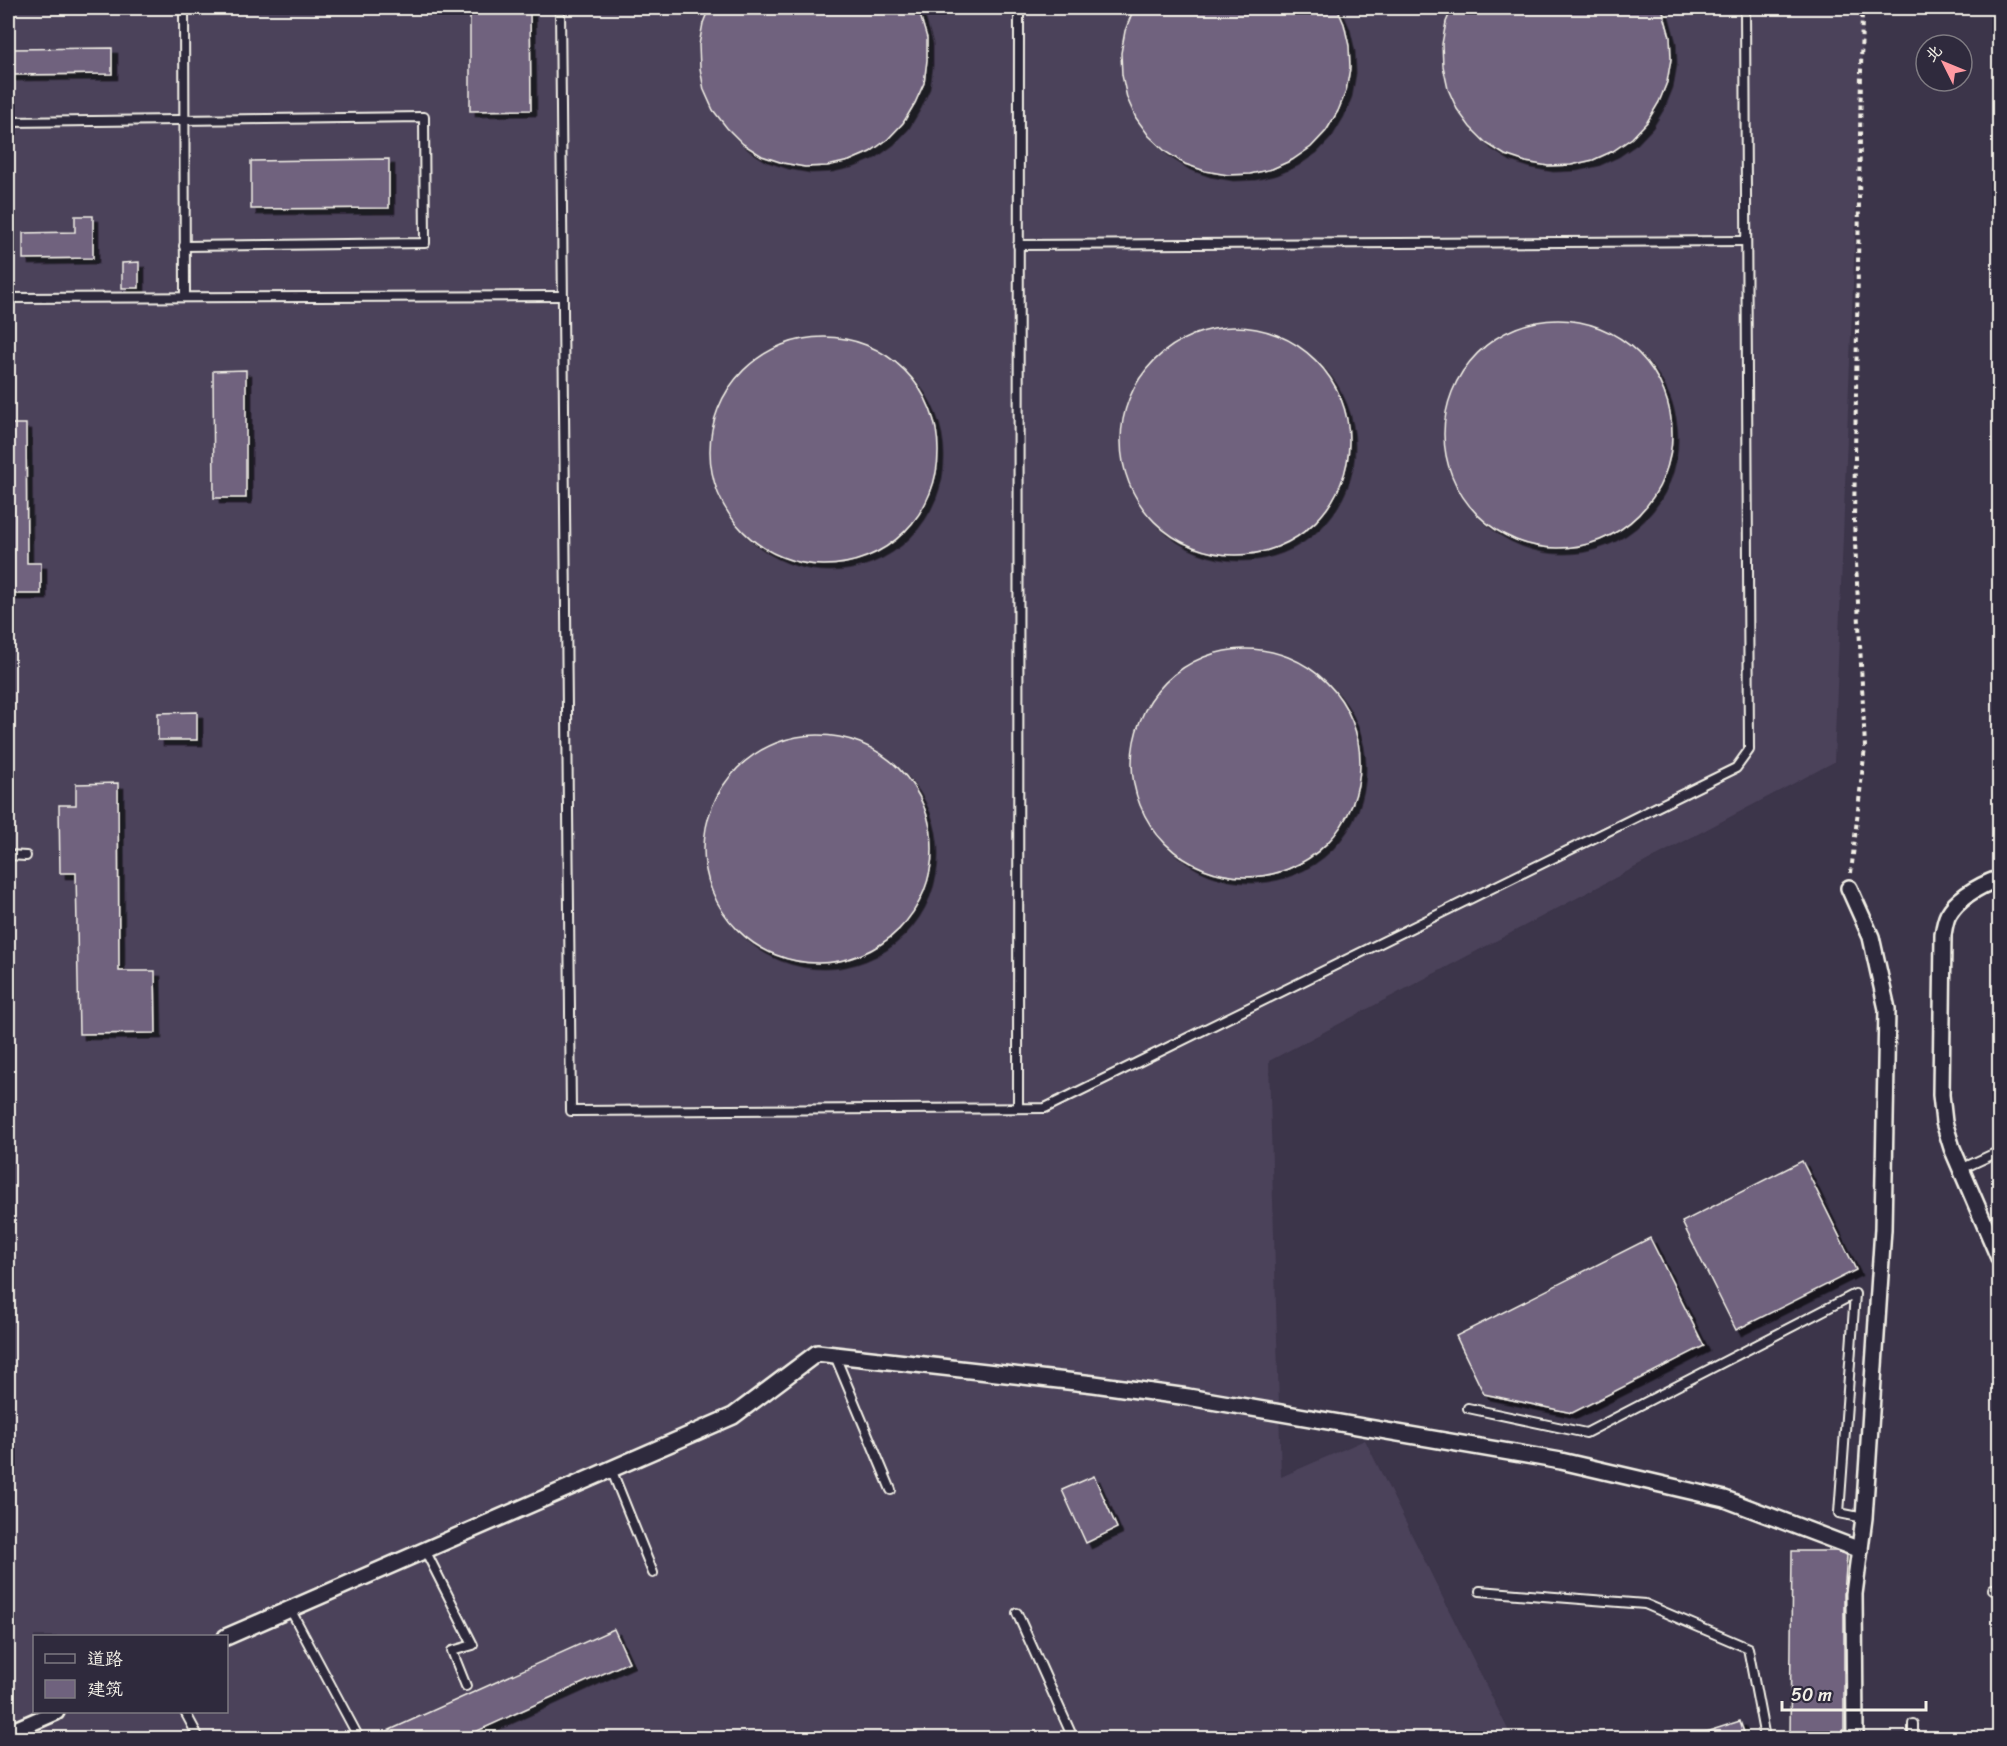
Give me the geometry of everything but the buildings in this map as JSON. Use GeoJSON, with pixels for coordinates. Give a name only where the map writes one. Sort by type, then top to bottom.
{"type":"FeatureCollection","features":[{"type":"Feature","properties":{"kind":"street"},"geometry":{"type":"LineString","coordinates":[[2000,878],[1979,886],[1960,901],[1948,915],[1943,934],[1941,1095],[1944,1122],[1961,1169],[2000,1260]]}},
{"type":"Feature","properties":{"kind":"street"},"geometry":{"type":"LineString","coordinates":[[1849,888],[1871,937],[1887,1009],[1883,1229],[1864,1518],[1854,1594],[1855,1738]]}},
{"type":"Feature","properties":{"kind":"street"},"geometry":{"type":"LineString","coordinates":[[228,1636],[733,1416],[817,1353],[1094,1384],[1561,1461],[1725,1499],[1860,1550]]}},
{"type":"Feature","properties":{"kind":"street"},"geometry":{"type":"LineString","coordinates":[[8,1733],[54,1713]]}},
{"type":"Feature","properties":{"kind":"lane"},"geometry":{"type":"LineString","coordinates":[[184,8],[184,297]]}},
{"type":"Feature","properties":{"kind":"lane"},"geometry":{"type":"LineString","coordinates":[[560,8],[571,1111],[1045,1108],[1736,768],[1749,750],[1745,8]]}},
{"type":"Feature","properties":{"kind":"lane"},"geometry":{"type":"LineString","coordinates":[[1018,1108],[1019,8]]}},
{"type":"Feature","properties":{"kind":"lane"},"geometry":{"type":"LineString","coordinates":[[8,122],[424,117],[425,243],[184,246]]}},
{"type":"Feature","properties":{"kind":"lane"},"geometry":{"type":"LineString","coordinates":[[1018,245],[1746,241]]}},
{"type":"Feature","properties":{"kind":"lane"},"geometry":{"type":"LineString","coordinates":[[8,297],[563,296]]}},
{"type":"Feature","properties":{"kind":"lane"},"geometry":{"type":"LineString","coordinates":[[8,855],[27,856]]}},
{"type":"Feature","properties":{"kind":"lane"},"geometry":{"type":"LineString","coordinates":[[1961,1169],[2000,1151]]}},
{"type":"Feature","properties":{"kind":"lane"},"geometry":{"type":"LineString","coordinates":[[1468,1408],[1586,1433],[1855,1294],[1839,1514],[1864,1518]]}},
{"type":"Feature","properties":{"kind":"lane"},"geometry":{"type":"LineString","coordinates":[[835,1356],[891,1490]]}},
{"type":"Feature","properties":{"kind":"lane"},"geometry":{"type":"LineString","coordinates":[[611,1469],[653,1573]]}},
{"type":"Feature","properties":{"kind":"lane"},"geometry":{"type":"LineString","coordinates":[[424,1550],[473,1645],[452,1651],[466,1686]]}},
{"type":"Feature","properties":{"kind":"lane"},"geometry":{"type":"LineString","coordinates":[[1480,1591],[1645,1604],[1748,1648],[1765,1738]]}},
{"type":"Feature","properties":{"kind":"lane"},"geometry":{"type":"LineString","coordinates":[[290,1609],[359,1738]]}},
{"type":"Feature","properties":{"kind":"lane"},"geometry":{"type":"LineString","coordinates":[[1017,1613],[1073,1738]]}},
{"type":"Feature","properties":{"kind":"lane"},"geometry":{"type":"LineString","coordinates":[[186,1713],[199,1738]]}},
{"type":"Feature","properties":{"kind":"lane"},"geometry":{"type":"LineString","coordinates":[[1913,1724],[1913,1738]]}},
{"type":"Feature","properties":{"kind":"path"},"geometry":{"type":"LineString","coordinates":[[1849,888],[1865,747],[1854,521],[1862,8]]}},
{"type":"Feature","properties":{"kind":"shaded area"},"geometry":{"type":"Polygon","coordinates":[[[8,8],[1864,8],[1834,762],[1269,1061],[1281,1477],[1365,1440],[1512,1738],[8,1738],[8,8]]]}}]}
